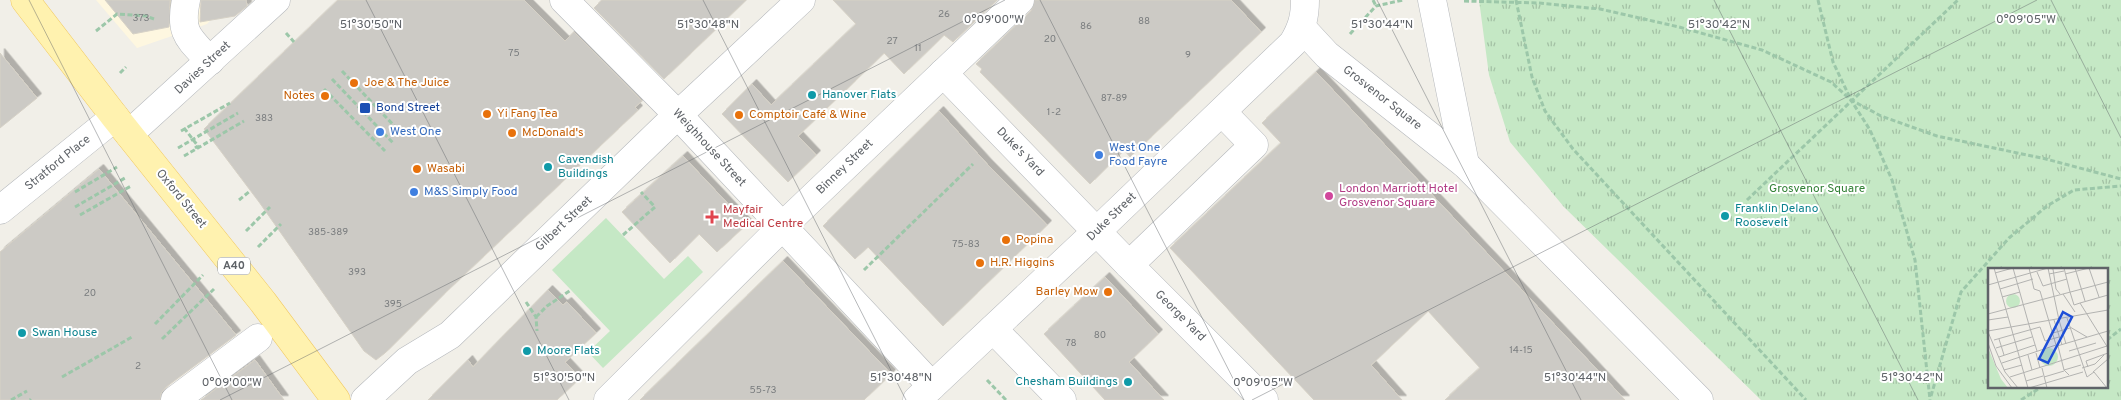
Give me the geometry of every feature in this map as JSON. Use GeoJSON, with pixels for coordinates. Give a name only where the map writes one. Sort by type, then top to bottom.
{"type":"FeatureCollection","features":[{"type":"Feature","properties":{"kind":"main road","name":"Oxford Street"},"geometry":{"type":"LineString","coordinates":[[25,0],[122,126],[263,302],[336,400]]}},
{"type":"Feature","properties":{"kind":"street"},"geometry":{"type":"LineString","coordinates":[[186,0],[182,18],[187,36],[210,61]]}},
{"type":"Feature","properties":{"kind":"street","name":"Davies Street"},"geometry":{"type":"LineString","coordinates":[[122,126],[210,61],[276,0]]}},
{"type":"Feature","properties":{"kind":"street","name":"Weighhouse Street"},"geometry":{"type":"LineString","coordinates":[[564,0],[678,115],[783,227],[925,393]]}},
{"type":"Feature","properties":{"kind":"street","name":"Gilbert Street"},"geometry":{"type":"LineString","coordinates":[[365,400],[407,361],[450,335],[678,115],[802,0]]}},
{"type":"Feature","properties":{"kind":"street","name":"Binney Street"},"geometry":{"type":"LineString","coordinates":[[608,400],[783,227],[1020,0]]}},
{"type":"Feature","properties":{"kind":"street"},"geometry":{"type":"LineString","coordinates":[[1302,28],[1305,0]]}},
{"type":"Feature","properties":{"kind":"street"},"geometry":{"type":"LineString","coordinates":[[1432,0],[1465,164]]}},
{"type":"Feature","properties":{"kind":"street","name":"Duke Street"},"geometry":{"type":"LineString","coordinates":[[925,393],[1222,112],[1293,43],[1302,28]]}},
{"type":"Feature","properties":{"kind":"street","name":"Grosvenor Square"},"geometry":{"type":"LineString","coordinates":[[1302,28],[1328,56],[1465,164],[1699,400]]}},
{"type":"Feature","properties":{"kind":"street","name":"Duke's Yard"},"geometry":{"type":"LineString","coordinates":[[943,73],[1097,231]]}},
{"type":"Feature","properties":{"kind":"street"},"geometry":{"type":"LineString","coordinates":[[1129,265],[1254,145],[1222,112]]}},
{"type":"Feature","properties":{"kind":"street","name":"Stratford Place"},"geometry":{"type":"LineString","coordinates":[[0,210],[122,126]]}},
{"type":"Feature","properties":{"kind":"street","name":"George Yard"},"geometry":{"type":"LineString","coordinates":[[1097,231],[1264,400]]}},
{"type":"Feature","properties":{"kind":"street"},"geometry":{"type":"LineString","coordinates":[[993,329],[1062,400]]}},
{"type":"Feature","properties":{"kind":"street"},"geometry":{"type":"LineString","coordinates":[[175,400],[258,338]]}},
{"type":"Feature","properties":{"kind":"path"},"geometry":{"type":"LineString","coordinates":[[1373,0],[1376,6]]}},
{"type":"Feature","properties":{"kind":"path"},"geometry":{"type":"LineString","coordinates":[[1344,40],[1376,6],[1404,0]]}},
{"type":"Feature","properties":{"kind":"path"},"geometry":{"type":"LineString","coordinates":[[1458,0],[1516,1],[1600,9],[1680,27],[1762,50],[1831,82],[1851,100],[1881,116],[1937,136],[2046,159],[2121,179]]}},
{"type":"Feature","properties":{"kind":"path"},"geometry":{"type":"LineString","coordinates":[[1539,3],[1547,0]]}},
{"type":"Feature","properties":{"kind":"path"},"geometry":{"type":"LineString","coordinates":[[1818,0],[1833,62],[1851,100],[1870,130],[1892,180],[1914,260],[1930,399]]}},
{"type":"Feature","properties":{"kind":"path"},"geometry":{"type":"LineString","coordinates":[[1747,200],[1958,0]]}},
{"type":"Feature","properties":{"kind":"path"},"geometry":{"type":"LineString","coordinates":[[1516,1],[1532,77],[1545,111],[1580,156],[1806,400]]}},
{"type":"Feature","properties":{"kind":"path"},"geometry":{"type":"LineString","coordinates":[[96,31],[117,14]]}},
{"type":"Feature","properties":{"kind":"path"},"geometry":{"type":"LineString","coordinates":[[282,29],[294,42]]}},
{"type":"Feature","properties":{"kind":"path"},"geometry":{"type":"LineString","coordinates":[[342,71],[402,134]]}},
{"type":"Feature","properties":{"kind":"path"},"geometry":{"type":"LineString","coordinates":[[332,79],[394,144]]}},
{"type":"Feature","properties":{"kind":"path"},"geometry":{"type":"LineString","coordinates":[[324,89],[385,151]]}},
{"type":"Feature","properties":{"kind":"path"},"geometry":{"type":"LineString","coordinates":[[183,126],[198,146]]}},
{"type":"Feature","properties":{"kind":"path"},"geometry":{"type":"LineString","coordinates":[[864,269],[973,164]]}},
{"type":"Feature","properties":{"kind":"path"},"geometry":{"type":"LineString","coordinates":[[1930,399],[1961,292],[2008,238],[2048,206],[2074,190],[2121,186]]}},
{"type":"Feature","properties":{"kind":"path"},"geometry":{"type":"LineString","coordinates":[[239,200],[250,190]]}},
{"type":"Feature","properties":{"kind":"path"},"geometry":{"type":"LineString","coordinates":[[622,235],[655,207]]}},
{"type":"Feature","properties":{"kind":"path"},"geometry":{"type":"LineString","coordinates":[[536,317],[547,306],[571,290]]}},
{"type":"Feature","properties":{"kind":"path"},"geometry":{"type":"LineString","coordinates":[[522,298],[532,309],[536,317],[537,331]]}},
{"type":"Feature","properties":{"kind":"path"},"geometry":{"type":"LineString","coordinates":[[2108,339],[2121,329]]}},
{"type":"Feature","properties":{"kind":"path"},"geometry":{"type":"LineString","coordinates":[[62,377],[132,337]]}},
{"type":"Feature","properties":{"kind":"path"},"geometry":{"type":"LineString","coordinates":[[987,380],[1006,400]]}},
{"type":"Feature","properties":{"kind":"path"},"geometry":{"type":"LineString","coordinates":[[2021,400],[2040,388]]}},
{"type":"Feature","properties":{"kind":"path"},"geometry":{"type":"LineString","coordinates":[[11,400],[27,391]]}},
{"type":"Feature","properties":{"kind":"shaded area"},"geometry":{"type":"Polygon","coordinates":[[[96,0],[230,0],[207,24],[137,48],[96,0]]]}},
{"type":"Feature","properties":{"kind":"green space","name":"Grosvenor Square"},"geometry":{"type":"Polygon","coordinates":[[[1479,0],[2121,0],[2121,400],[1761,400],[1564,207],[1510,142],[1489,75],[1479,0]]]}},
{"type":"Feature","properties":{"kind":"green space"},"geometry":{"type":"Polygon","coordinates":[[[606,218],[664,279],[688,256],[703,272],[603,368],[588,352],[610,331],[552,270],[606,218]]]}},
{"type":"Feature","properties":{"kind":"building"},"geometry":{"type":"Polygon","coordinates":[[[105,0],[170,0],[169,27],[133,34],[105,0]]]}},
{"type":"Feature","properties":{"kind":"building"},"geometry":{"type":"Polygon","coordinates":[[[201,0],[246,0],[247,6],[235,16],[200,22],[201,0]]]}},
{"type":"Feature","properties":{"kind":"building"},"geometry":{"type":"Polygon","coordinates":[[[338,0],[524,0],[565,41],[574,32],[642,101],[635,107],[638,110],[376,360],[364,351],[259,202],[204,129],[338,0]]]}},
{"type":"Feature","properties":{"kind":"building"},"geometry":{"type":"Polygon","coordinates":[[[602,0],[746,0],[664,79],[594,8],[602,0]]]}},
{"type":"Feature","properties":{"kind":"building"},"geometry":{"type":"Polygon","coordinates":[[[833,0],[997,0],[953,42],[944,35],[904,74],[884,53],[798,136],[816,155],[788,182],[722,114],[752,84],[771,105],[856,24],[833,0]]]}},
{"type":"Feature","properties":{"kind":"building"},"geometry":{"type":"Polygon","coordinates":[[[1035,0],[1231,0],[1261,32],[1130,157],[1124,150],[1090,184],[980,72],[982,69],[976,64],[1031,11],[1035,0]]]}},
{"type":"Feature","properties":{"kind":"building"},"geometry":{"type":"Polygon","coordinates":[[[0,53],[37,98],[0,128],[0,53]]]}},
{"type":"Feature","properties":{"kind":"building","name":"London Marriott Hotel Grosvenor Square"},"geometry":{"type":"Polygon","coordinates":[[[1316,72],[1625,400],[1445,400],[1480,368],[1428,311],[1371,365],[1402,400],[1314,400],[1170,248],[1281,143],[1262,123],[1316,72]]]}},
{"type":"Feature","properties":{"kind":"building"},"geometry":{"type":"Polygon","coordinates":[[[939,111],[987,164],[1047,225],[943,326],[868,247],[855,259],[823,226],[939,111]]]}},
{"type":"Feature","properties":{"kind":"building"},"geometry":{"type":"Polygon","coordinates":[[[683,156],[747,224],[717,252],[699,234],[670,263],[622,212],[683,156]]]}},
{"type":"Feature","properties":{"kind":"building"},"geometry":{"type":"Polygon","coordinates":[[[99,169],[236,335],[166,387],[161,393],[160,400],[0,400],[0,252],[99,169]]]}},
{"type":"Feature","properties":{"kind":"building"},"geometry":{"type":"Polygon","coordinates":[[[783,261],[891,374],[864,400],[640,400],[783,261]]]}},
{"type":"Feature","properties":{"kind":"building"},"geometry":{"type":"Polygon","coordinates":[[[1105,277],[1158,334],[1129,362],[1164,400],[1105,400],[1044,334],[1105,277]]]}},
{"type":"Feature","properties":{"kind":"building","name":"Moore Flats"},"geometry":{"type":"Polygon","coordinates":[[[548,290],[563,305],[567,302],[596,333],[565,362],[580,378],[557,400],[428,400],[468,360],[473,367],[548,290]]]}},
{"type":"Feature","properties":{"kind":"building"},"geometry":{"type":"Polygon","coordinates":[[[255,360],[284,400],[201,400],[255,360]]]}},
{"type":"Feature","properties":{"kind":"place","name":"Joe & The Juice"},"geometry":{"type":"Point","coordinates":[354,83]}},
{"type":"Feature","properties":{"kind":"place","name":"Hanover Flats"},"geometry":{"type":"Point","coordinates":[812,95]}},
{"type":"Feature","properties":{"kind":"place","name":"Notes"},"geometry":{"type":"Point","coordinates":[325,96]}},
{"type":"Feature","properties":{"kind":"place","name":"Bond Street"},"geometry":{"type":"Point","coordinates":[365,108]}},
{"type":"Feature","properties":{"kind":"place","name":"Yi Fang Tea"},"geometry":{"type":"Point","coordinates":[487,114]}},
{"type":"Feature","properties":{"kind":"place","name":"Comptoir Café & Wine"},"geometry":{"type":"Point","coordinates":[739,115]}},
{"type":"Feature","properties":{"kind":"place","name":"West One"},"geometry":{"type":"Point","coordinates":[380,132]}},
{"type":"Feature","properties":{"kind":"place","name":"McDonald's"},"geometry":{"type":"Point","coordinates":[512,133]}},
{"type":"Feature","properties":{"kind":"place","name":"West One Food Fayre"},"geometry":{"type":"Point","coordinates":[1099,155]}},
{"type":"Feature","properties":{"kind":"place","name":"Cavendish Buildings"},"geometry":{"type":"Point","coordinates":[548,167]}},
{"type":"Feature","properties":{"kind":"place","name":"Wasabi"},"geometry":{"type":"Point","coordinates":[417,169]}},
{"type":"Feature","properties":{"kind":"place","name":"M&S Simply Food"},"geometry":{"type":"Point","coordinates":[414,192]}},
{"type":"Feature","properties":{"kind":"place","name":"London Marriott Hotel Grosvenor Square"},"geometry":{"type":"Point","coordinates":[1329,196]}},
{"type":"Feature","properties":{"kind":"place","name":"Franklin Delano Roosevelt"},"geometry":{"type":"Point","coordinates":[1725,216]}},
{"type":"Feature","properties":{"kind":"place","name":"Mayfair Medical Centre"},"geometry":{"type":"Point","coordinates":[712,217]}},
{"type":"Feature","properties":{"kind":"place","name":"Popina"},"geometry":{"type":"Point","coordinates":[1006,240]}},
{"type":"Feature","properties":{"kind":"place","name":"H.R. Higgins"},"geometry":{"type":"Point","coordinates":[980,263]}},
{"type":"Feature","properties":{"kind":"place","name":"Barley Mow"},"geometry":{"type":"Point","coordinates":[1108,292]}},
{"type":"Feature","properties":{"kind":"place","name":"Swan House"},"geometry":{"type":"Point","coordinates":[22,333]}},
{"type":"Feature","properties":{"kind":"place","name":"Moore Flats"},"geometry":{"type":"Point","coordinates":[527,351]}},
{"type":"Feature","properties":{"kind":"place","name":"Chesham Buildings"},"geometry":{"type":"Point","coordinates":[1128,382]}}]}
